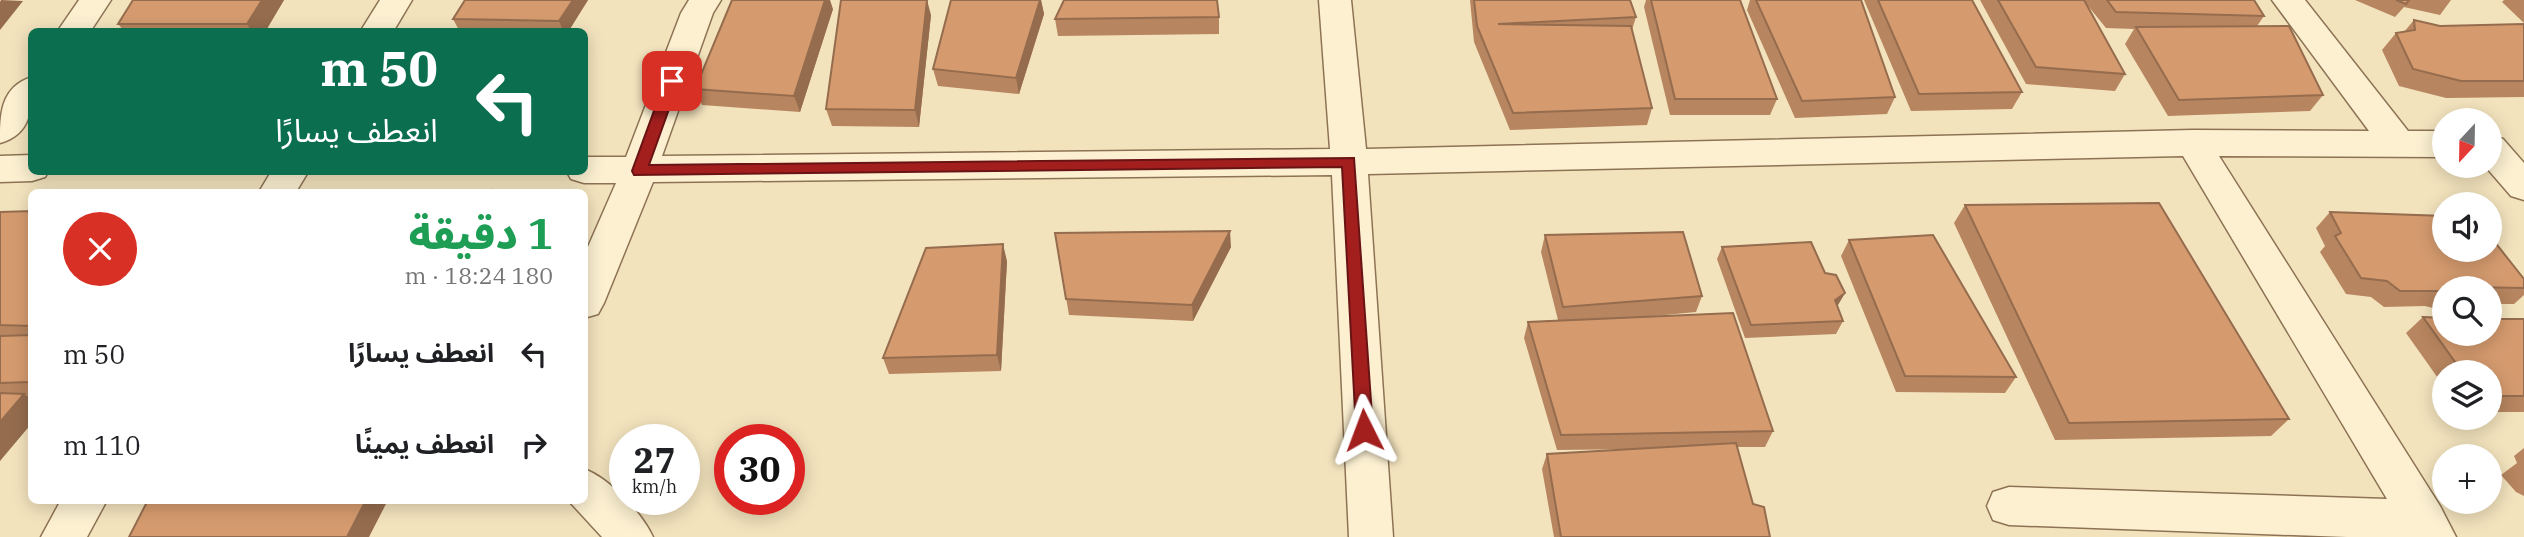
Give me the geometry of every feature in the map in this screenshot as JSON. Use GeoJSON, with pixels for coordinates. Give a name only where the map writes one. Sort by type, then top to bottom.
{"type":"FeatureCollection","features":[{"type":"Feature","properties":{"kind":"street"},"geometry":{"type":"LineString","coordinates":[[76,28],[95,0]]}},
{"type":"Feature","properties":{"kind":"street"},"geometry":{"type":"LineString","coordinates":[[378,28],[396,0]]}},
{"type":"Feature","properties":{"kind":"street"},"geometry":{"type":"LineString","coordinates":[[588,293],[639,171],[697,13],[705,0]]}},
{"type":"Feature","properties":{"kind":"street"},"geometry":{"type":"LineString","coordinates":[[1335,0],[1349,162],[1371,537]]}},
{"type":"Feature","properties":{"kind":"street"},"geometry":{"type":"LineString","coordinates":[[2288,0],[2399,145]]}},
{"type":"Feature","properties":{"kind":"street"},"geometry":{"type":"LineString","coordinates":[[0,131],[28,94]]}},
{"type":"Feature","properties":{"kind":"street"},"geometry":{"type":"LineString","coordinates":[[2502,144],[2524,142]]}},
{"type":"Feature","properties":{"kind":"street"},"geometry":{"type":"LineString","coordinates":[[588,170],[1349,162],[2193,143],[2432,144]]}},
{"type":"Feature","properties":{"kind":"street"},"geometry":{"type":"LineString","coordinates":[[2193,143],[2429,529]]}},
{"type":"Feature","properties":{"kind":"street"},"geometry":{"type":"LineString","coordinates":[[2502,160],[2524,187]]}},
{"type":"Feature","properties":{"kind":"street"},"geometry":{"type":"LineString","coordinates":[[0,169],[28,168]]}},
{"type":"Feature","properties":{"kind":"street"},"geometry":{"type":"LineString","coordinates":[[588,492],[631,537]]}},
{"type":"Feature","properties":{"kind":"street"},"geometry":{"type":"LineString","coordinates":[[63,537],[83,504]]}},
{"type":"Feature","properties":{"kind":"street"},"geometry":{"type":"LineString","coordinates":[[2010,506],[2429,529]]}},
{"type":"Feature","properties":{"kind":"building"},"geometry":{"type":"Polygon","coordinates":[[[133,0],[262,0],[247,24],[118,24],[133,0]]]}},
{"type":"Feature","properties":{"kind":"building"},"geometry":{"type":"Polygon","coordinates":[[[465,0],[573,0],[559,21],[453,19],[465,0]]]}},
{"type":"Feature","properties":{"kind":"building"},"geometry":{"type":"Polygon","coordinates":[[[732,0],[825,0],[794,96],[695,89],[732,0]]]}},
{"type":"Feature","properties":{"kind":"building"},"geometry":{"type":"Polygon","coordinates":[[[841,0],[927,0],[915,110],[826,109],[841,0]]]}},
{"type":"Feature","properties":{"kind":"building"},"geometry":{"type":"Polygon","coordinates":[[[951,0],[1040,0],[1016,78],[933,69],[951,0]]]}},
{"type":"Feature","properties":{"kind":"building"},"geometry":{"type":"Polygon","coordinates":[[[1064,0],[1217,0],[1219,17],[1055,19],[1064,0]]]}},
{"type":"Feature","properties":{"kind":"building"},"geometry":{"type":"Polygon","coordinates":[[[1474,0],[1630,0],[1636,17],[1498,24],[1631,26],[1652,108],[1513,113],[1477,26],[1474,0]]]}},
{"type":"Feature","properties":{"kind":"building"},"geometry":{"type":"Polygon","coordinates":[[[1651,0],[1740,0],[1777,99],[1675,99],[1651,0]]]}},
{"type":"Feature","properties":{"kind":"building"},"geometry":{"type":"Polygon","coordinates":[[[1756,0],[1861,0],[1895,97],[1802,101],[1756,0]]]}},
{"type":"Feature","properties":{"kind":"building"},"geometry":{"type":"Polygon","coordinates":[[[1878,0],[1972,0],[2022,92],[1919,94],[1878,0]]]}},
{"type":"Feature","properties":{"kind":"building"},"geometry":{"type":"Polygon","coordinates":[[[1998,0],[2084,0],[2125,74],[2036,67],[1998,0]]]}},
{"type":"Feature","properties":{"kind":"building"},"geometry":{"type":"Polygon","coordinates":[[[2107,0],[2254,0],[2264,16],[2116,12],[2107,0]]]}},
{"type":"Feature","properties":{"kind":"building"},"geometry":{"type":"Polygon","coordinates":[[[2414,20],[2440,26],[2524,24],[2524,81],[2461,81],[2413,69],[2396,33],[2415,30],[2414,20]]]}},
{"type":"Feature","properties":{"kind":"building"},"geometry":{"type":"Polygon","coordinates":[[[2289,26],[2323,95],[2179,100],[2136,27],[2289,26]]]}},
{"type":"Feature","properties":{"kind":"building"},"geometry":{"type":"Polygon","coordinates":[[[2159,203],[2289,419],[2069,423],[1965,205],[2159,203]]]}},
{"type":"Feature","properties":{"kind":"building"},"geometry":{"type":"Polygon","coordinates":[[[28,211],[28,326],[0,325],[0,212],[28,211]]]}},
{"type":"Feature","properties":{"kind":"building"},"geometry":{"type":"Polygon","coordinates":[[[2330,212],[2432,216],[2432,262],[2502,262],[2502,251],[2524,279],[2524,288],[2502,288],[2502,276],[2432,276],[2432,291],[2400,291],[2387,281],[2361,278],[2335,236],[2341,233],[2330,212]]]}},
{"type":"Feature","properties":{"kind":"building"},"geometry":{"type":"Polygon","coordinates":[[[1230,231],[1192,305],[1066,299],[1055,233],[1230,231]]]}},
{"type":"Feature","properties":{"kind":"building"},"geometry":{"type":"Polygon","coordinates":[[[1683,232],[1702,296],[1563,307],[1545,235],[1683,232]]]}},
{"type":"Feature","properties":{"kind":"building"},"geometry":{"type":"Polygon","coordinates":[[[1933,235],[2016,377],[1905,376],[1849,240],[1933,235]]]}},
{"type":"Feature","properties":{"kind":"building"},"geometry":{"type":"Polygon","coordinates":[[[1811,242],[1825,273],[1836,275],[1845,293],[1835,300],[1843,321],[1751,325],[1722,247],[1811,242]]]}},
{"type":"Feature","properties":{"kind":"building"},"geometry":{"type":"Polygon","coordinates":[[[1003,244],[997,355],[883,358],[926,248],[1003,244]]]}},
{"type":"Feature","properties":{"kind":"building"},"geometry":{"type":"Polygon","coordinates":[[[1733,313],[1773,431],[1561,435],[1528,322],[1733,313]]]}},
{"type":"Feature","properties":{"kind":"building"},"geometry":{"type":"Polygon","coordinates":[[[2423,317],[2432,317],[2432,330],[2423,317]]]}},
{"type":"Feature","properties":{"kind":"building"},"geometry":{"type":"Polygon","coordinates":[[[2502,319],[2524,319],[2524,396],[2502,396],[2502,360],[2454,360],[2444,346],[2502,346],[2502,319]]]}},
{"type":"Feature","properties":{"kind":"building"},"geometry":{"type":"Polygon","coordinates":[[[28,335],[28,382],[0,383],[0,336],[28,335]]]}},
{"type":"Feature","properties":{"kind":"building"},"geometry":{"type":"Polygon","coordinates":[[[0,393],[24,394],[0,422],[0,393]]]}},
{"type":"Feature","properties":{"kind":"building"},"geometry":{"type":"Polygon","coordinates":[[[1736,443],[1753,504],[1764,507],[1770,537],[1561,537],[1547,454],[1736,443]]]}},
{"type":"Feature","properties":{"kind":"building"},"geometry":{"type":"Polygon","coordinates":[[[146,504],[364,504],[347,537],[129,537],[146,504]]]}},
{"type":"Feature","properties":{"kind":"route"},"geometry":{"type":"LineString","coordinates":[[672,81],[639,171],[1349,162],[1364,430]]}}]}
